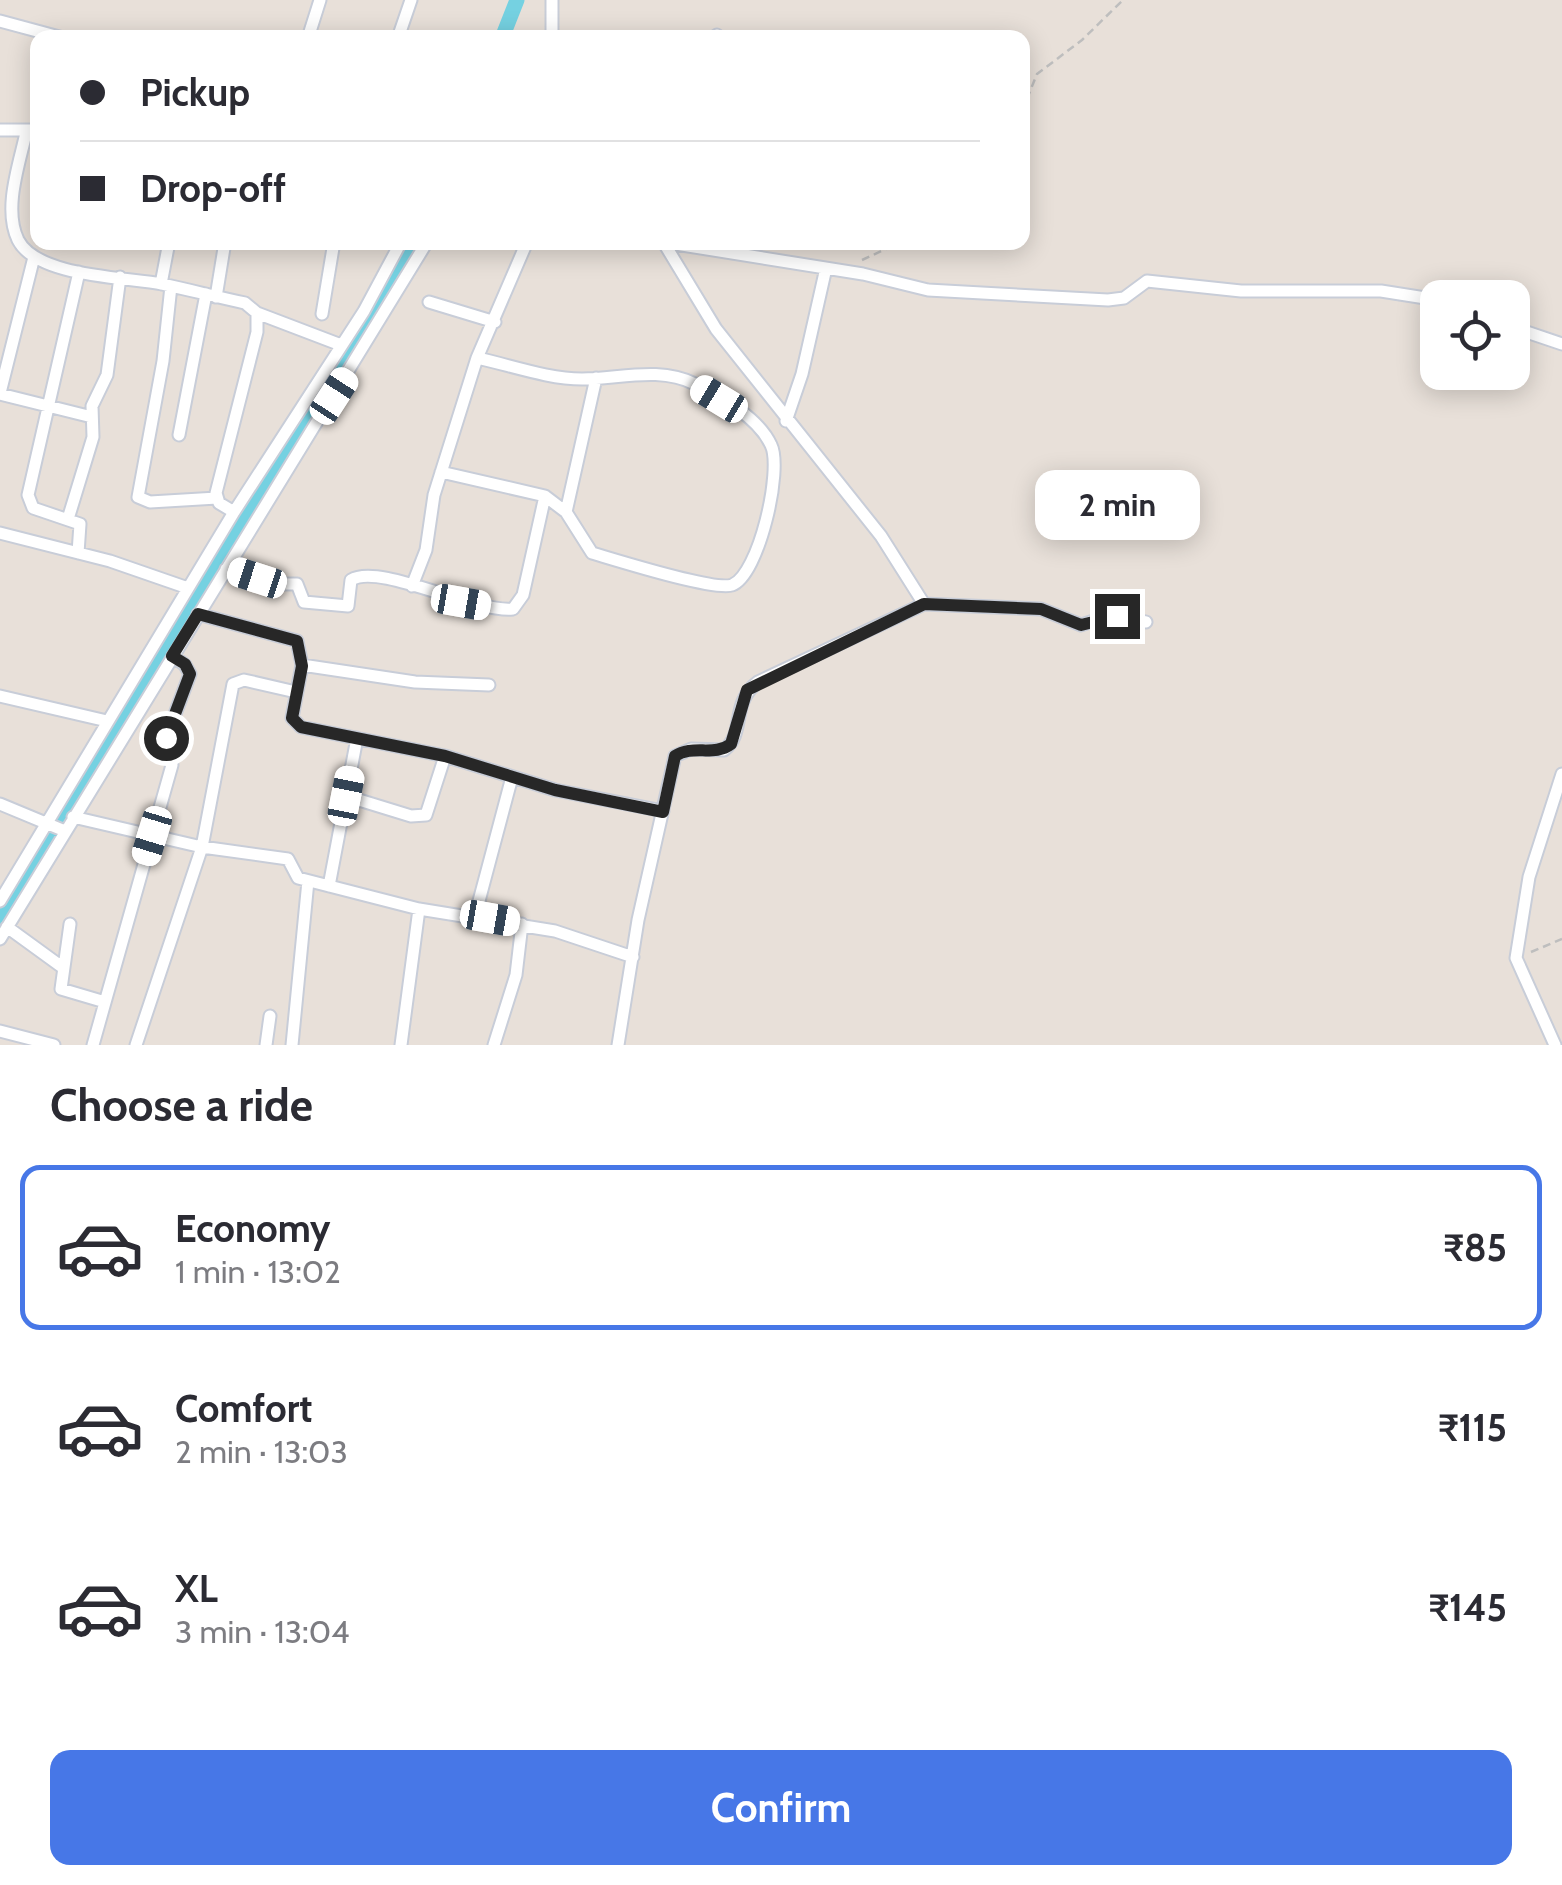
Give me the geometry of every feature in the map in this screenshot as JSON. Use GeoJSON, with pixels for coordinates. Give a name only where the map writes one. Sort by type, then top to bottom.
{"type":"FeatureCollection","features":[{"type":"Feature","properties":{"kind":"street"},"geometry":{"type":"LineString","coordinates":[[311,30],[320,0]]}},
{"type":"Feature","properties":{"kind":"street"},"geometry":{"type":"LineString","coordinates":[[401,30],[412,0]]}},
{"type":"Feature","properties":{"kind":"street"},"geometry":{"type":"LineString","coordinates":[[552,0],[552,30]]}},
{"type":"Feature","properties":{"kind":"street"},"geometry":{"type":"LineString","coordinates":[[0,21],[33,30]]}},
{"type":"Feature","properties":{"kind":"street"},"geometry":{"type":"LineString","coordinates":[[0,130],[30,132]]}},
{"type":"Feature","properties":{"kind":"street"},"geometry":{"type":"LineString","coordinates":[[30,142],[13,224],[19,243],[34,257],[79,272],[166,285],[245,304],[258,313],[341,345]]}},
{"type":"Feature","properties":{"kind":"street"},"geometry":{"type":"LineString","coordinates":[[168,250],[163,361],[138,497],[150,502],[217,498],[234,512]]}},
{"type":"Feature","properties":{"kind":"street"},"geometry":{"type":"LineString","coordinates":[[179,435],[223,250]]}},
{"type":"Feature","properties":{"kind":"street"},"geometry":{"type":"LineString","coordinates":[[322,314],[333,250]]}},
{"type":"Feature","properties":{"kind":"street"},"geometry":{"type":"LineString","coordinates":[[62,967],[4,933],[107,721],[396,250]]}},
{"type":"Feature","properties":{"kind":"street"},"geometry":{"type":"LineString","coordinates":[[0,901],[57,827],[72,817],[423,250]]}},
{"type":"Feature","properties":{"kind":"street"},"geometry":{"type":"LineString","coordinates":[[412,586],[429,537],[441,472],[477,358],[523,250]]}},
{"type":"Feature","properties":{"kind":"street"},"geometry":{"type":"LineString","coordinates":[[675,250],[716,329],[881,536],[924,604]]}},
{"type":"Feature","properties":{"kind":"street"},"geometry":{"type":"LineString","coordinates":[[714,250],[978,296],[1108,300],[1124,298],[1147,281],[1241,291],[1381,291],[1420,297]]}},
{"type":"Feature","properties":{"kind":"street"},"geometry":{"type":"LineString","coordinates":[[34,257],[0,393],[92,418]]}},
{"type":"Feature","properties":{"kind":"street"},"geometry":{"type":"LineString","coordinates":[[786,421],[832,269]]}},
{"type":"Feature","properties":{"kind":"street"},"geometry":{"type":"LineString","coordinates":[[78,553],[81,526],[29,503],[79,272]]}},
{"type":"Feature","properties":{"kind":"street"},"geometry":{"type":"LineString","coordinates":[[68,519],[93,437],[95,395],[107,375],[120,277]]}},
{"type":"Feature","properties":{"kind":"street"},"geometry":{"type":"LineString","coordinates":[[428,302],[495,322]]}},
{"type":"Feature","properties":{"kind":"street"},"geometry":{"type":"LineString","coordinates":[[217,498],[257,332],[258,313]]}},
{"type":"Feature","properties":{"kind":"street"},"geometry":{"type":"LineString","coordinates":[[1530,333],[1562,344]]}},
{"type":"Feature","properties":{"kind":"street"},"geometry":{"type":"LineString","coordinates":[[441,472],[545,496],[566,512],[592,553],[720,586],[744,577],[752,563],[772,491],[776,458],[772,444],[746,415],[692,382],[673,377],[566,378],[477,358]]}},
{"type":"Feature","properties":{"kind":"street"},"geometry":{"type":"LineString","coordinates":[[566,512],[596,378]]}},
{"type":"Feature","properties":{"kind":"street"},"geometry":{"type":"LineString","coordinates":[[226,568],[278,584],[297,584],[304,602],[329,608],[348,606],[354,577],[368,576],[461,602],[514,609],[523,595],[545,496]]}},
{"type":"Feature","properties":{"kind":"street"},"geometry":{"type":"LineString","coordinates":[[0,533],[188,588]]}},
{"type":"Feature","properties":{"kind":"street"},"geometry":{"type":"LineString","coordinates":[[618,1045],[675,756],[690,749],[724,750],[731,744],[747,690],[924,604],[1041,609],[1081,625],[1111,615],[1146,622]]}},
{"type":"Feature","properties":{"kind":"street"},"geometry":{"type":"LineString","coordinates":[[198,614],[291,637],[300,645],[302,666],[292,718],[296,724],[445,756],[512,777],[663,812]]}},
{"type":"Feature","properties":{"kind":"street"},"geometry":{"type":"LineString","coordinates":[[93,1045],[172,765],[166,738],[190,674],[185,664],[172,656]]}},
{"type":"Feature","properties":{"kind":"street"},"geometry":{"type":"LineString","coordinates":[[302,666],[415,682],[489,684]]}},
{"type":"Feature","properties":{"kind":"street"},"geometry":{"type":"LineString","coordinates":[[136,1045],[202,847],[233,684],[244,680],[296,692]]}},
{"type":"Feature","properties":{"kind":"street"},"geometry":{"type":"LineString","coordinates":[[0,696],[107,721]]}},
{"type":"Feature","properties":{"kind":"street"},"geometry":{"type":"LineString","coordinates":[[329,886],[357,738]]}},
{"type":"Feature","properties":{"kind":"street"},"geometry":{"type":"LineString","coordinates":[[346,796],[411,816],[426,815],[445,756]]}},
{"type":"Feature","properties":{"kind":"street"},"geometry":{"type":"LineString","coordinates":[[1555,1045],[1516,958],[1529,877],[1562,774]]}},
{"type":"Feature","properties":{"kind":"street"},"geometry":{"type":"LineString","coordinates":[[475,916],[512,777]]}},
{"type":"Feature","properties":{"kind":"street"},"geometry":{"type":"LineString","coordinates":[[0,804],[57,827]]}},
{"type":"Feature","properties":{"kind":"street"},"geometry":{"type":"LineString","coordinates":[[72,817],[202,847],[288,859],[294,865],[294,877],[308,881],[419,909],[522,924],[580,938],[633,957]]}},
{"type":"Feature","properties":{"kind":"street"},"geometry":{"type":"LineString","coordinates":[[292,1045],[308,881]]}},
{"type":"Feature","properties":{"kind":"street"},"geometry":{"type":"LineString","coordinates":[[400,1045],[419,909]]}},
{"type":"Feature","properties":{"kind":"street"},"geometry":{"type":"LineString","coordinates":[[70,924],[61,989],[105,1002]]}},
{"type":"Feature","properties":{"kind":"street"},"geometry":{"type":"LineString","coordinates":[[494,1045],[516,975],[522,924]]}},
{"type":"Feature","properties":{"kind":"street"},"geometry":{"type":"LineString","coordinates":[[266,1045],[270,1016]]}},
{"type":"Feature","properties":{"kind":"street"},"geometry":{"type":"LineString","coordinates":[[0,1031],[54,1045]]}},
{"type":"Feature","properties":{"kind":"path"},"geometry":{"type":"LineString","coordinates":[[1030,91],[1037,74],[1082,40],[1123,0]]}},
{"type":"Feature","properties":{"kind":"path"},"geometry":{"type":"LineString","coordinates":[[832,269],[881,250]]}},
{"type":"Feature","properties":{"kind":"path"},"geometry":{"type":"LineString","coordinates":[[1516,958],[1562,939]]}},
{"type":"Feature","properties":{"kind":"waterway"},"geometry":{"type":"LineString","coordinates":[[505,30],[517,0]]}},
{"type":"Feature","properties":{"kind":"waterway"},"geometry":{"type":"LineString","coordinates":[[0,923],[410,250]]}},
{"type":"Feature","properties":{"kind":"route"},"geometry":{"type":"LineString","coordinates":[[166,738],[190,674],[185,664],[172,656],[198,614],[284,634],[297,641],[302,666],[292,718],[301,727],[445,756],[555,790],[663,812],[675,756],[690,749],[724,750],[731,744],[738,707],[747,690],[924,604],[1041,609],[1081,625],[1117,616]]}}]}
